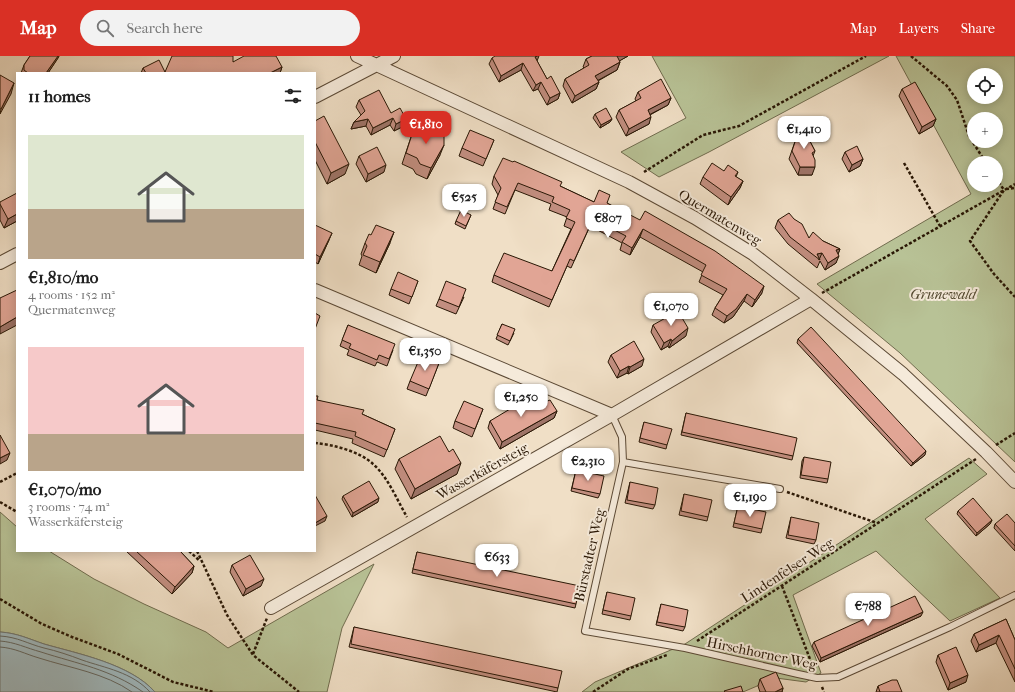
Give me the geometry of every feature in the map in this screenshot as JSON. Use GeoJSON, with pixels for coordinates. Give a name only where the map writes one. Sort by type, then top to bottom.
{"type":"FeatureCollection","features":[{"type":"Feature","properties":{"kind":"street","name":"Quermatenweg"},"geometry":{"type":"LineString","coordinates":[[357,56],[629,182],[695,218],[752,254],[811,299],[903,374],[986,452],[1015,482]]}},
{"type":"Feature","properties":{"kind":"street"},"geometry":{"type":"LineString","coordinates":[[316,96],[394,56]]}},
{"type":"Feature","properties":{"kind":"street"},"geometry":{"type":"LineString","coordinates":[[0,263],[16,255]]}},
{"type":"Feature","properties":{"kind":"street"},"geometry":{"type":"LineString","coordinates":[[316,290],[612,415]]}},
{"type":"Feature","properties":{"kind":"street","name":"Wasserkäfersteig"},"geometry":{"type":"LineString","coordinates":[[271,608],[612,415],[811,299]]}},
{"type":"Feature","properties":{"kind":"lane","name":"Bürstadter Weg"},"geometry":{"type":"LineString","coordinates":[[585,631],[623,462],[622,437],[612,415]]}},
{"type":"Feature","properties":{"kind":"lane"},"geometry":{"type":"LineString","coordinates":[[623,462],[780,490]]}},
{"type":"Feature","properties":{"kind":"lane","name":"Hirschhorner Weg"},"geometry":{"type":"LineString","coordinates":[[585,631],[685,648],[817,678],[838,676],[950,627],[1015,595]]}},
{"type":"Feature","properties":{"kind":"path"},"geometry":{"type":"LineString","coordinates":[[644,172],[703,135],[739,126],[866,56]]}},
{"type":"Feature","properties":{"kind":"path"},"geometry":{"type":"LineString","coordinates":[[911,56],[947,86],[956,100],[969,136],[982,156]]}},
{"type":"Feature","properties":{"kind":"path"},"geometry":{"type":"LineString","coordinates":[[904,164],[940,226]]}},
{"type":"Feature","properties":{"kind":"path"},"geometry":{"type":"LineString","coordinates":[[811,299],[1015,184]]}},
{"type":"Feature","properties":{"kind":"path"},"geometry":{"type":"LineString","coordinates":[[1015,188],[1004,190],[970,242],[994,274],[1015,297]]}},
{"type":"Feature","properties":{"kind":"path","name":"Lindenfelser Weg"},"geometry":{"type":"LineString","coordinates":[[593,692],[628,669],[685,648],[1015,433]]}},
{"type":"Feature","properties":{"kind":"path"},"geometry":{"type":"LineString","coordinates":[[316,443],[358,454],[373,464],[383,476],[413,527]]}},
{"type":"Feature","properties":{"kind":"path"},"geometry":{"type":"LineString","coordinates":[[0,482],[16,474]]}},
{"type":"Feature","properties":{"kind":"path"},"geometry":{"type":"LineString","coordinates":[[780,490],[878,523]]}},
{"type":"Feature","properties":{"kind":"path"},"geometry":{"type":"LineString","coordinates":[[0,502],[16,511]]}},
{"type":"Feature","properties":{"kind":"path"},"geometry":{"type":"LineString","coordinates":[[190,552],[202,563]]}},
{"type":"Feature","properties":{"kind":"path"},"geometry":{"type":"LineString","coordinates":[[197,552],[227,615],[253,655],[299,692]]}},
{"type":"Feature","properties":{"kind":"path"},"geometry":{"type":"LineString","coordinates":[[782,586],[817,678]]}},
{"type":"Feature","properties":{"kind":"path"},"geometry":{"type":"LineString","coordinates":[[0,599],[42,624],[118,654],[173,682],[214,692]]}},
{"type":"Feature","properties":{"kind":"path"},"geometry":{"type":"LineString","coordinates":[[253,655],[271,608]]}},
{"type":"Feature","properties":{"kind":"green space"},"geometry":{"type":"Polygon","coordinates":[[[652,56],[889,56],[659,177],[621,152],[686,118],[652,56]]]}},
{"type":"Feature","properties":{"kind":"green space","name":"Grunewald"},"geometry":{"type":"Polygon","coordinates":[[[896,56],[1015,56],[1015,462],[900,353],[817,284],[971,194],[970,192],[1003,192],[1003,156],[967,156],[967,187],[896,56]]]}},
{"type":"Feature","properties":{"kind":"green space"},"geometry":{"type":"Polygon","coordinates":[[[969,458],[987,474],[925,519],[1000,598],[950,621],[876,551],[793,595],[821,673],[806,682],[776,678],[743,692],[582,692],[595,682],[685,644],[969,458]]]}},
{"type":"Feature","properties":{"kind":"green space"},"geometry":{"type":"Polygon","coordinates":[[[0,512],[16,526],[16,552],[51,552],[94,579],[144,604],[206,632],[228,648],[374,564],[342,628],[327,692],[155,692],[132,674],[103,661],[17,635],[0,632],[0,512]]]}},
{"type":"Feature","properties":{"kind":"water"},"geometry":{"type":"Polygon","coordinates":[[[0,632],[17,635],[103,661],[132,674],[155,692],[0,692],[0,632]]]}},
{"type":"Feature","properties":{"kind":"building"},"geometry":{"type":"Polygon","coordinates":[[[30,56],[58,56],[47,72],[27,72],[24,70],[24,65],[30,56]]]}},
{"type":"Feature","properties":{"kind":"building"},"geometry":{"type":"Polygon","coordinates":[[[172,56],[233,56],[233,62],[244,56],[276,56],[282,67],[272,72],[165,72],[172,56]]]}},
{"type":"Feature","properties":{"kind":"building"},"geometry":{"type":"Polygon","coordinates":[[[495,56],[537,56],[535,57],[547,79],[551,76],[560,93],[550,98],[541,82],[536,85],[523,63],[501,76],[492,58],[495,56]]]}},
{"type":"Feature","properties":{"kind":"building"},"geometry":{"type":"Polygon","coordinates":[[[592,56],[617,56],[620,62],[595,76],[599,82],[575,96],[565,79],[589,65],[586,59],[592,56]]]}},
{"type":"Feature","properties":{"kind":"building"},"geometry":{"type":"Polygon","coordinates":[[[159,60],[165,72],[145,72],[143,68],[159,60]]]}},
{"type":"Feature","properties":{"kind":"building"},"geometry":{"type":"Polygon","coordinates":[[[0,75],[14,83],[1,109],[0,109],[0,75]]]}},
{"type":"Feature","properties":{"kind":"building"},"geometry":{"type":"Polygon","coordinates":[[[661,79],[671,98],[648,110],[651,117],[629,129],[619,110],[641,98],[638,92],[661,79]]]}},
{"type":"Feature","properties":{"kind":"building"},"geometry":{"type":"Polygon","coordinates":[[[915,82],[936,119],[922,127],[902,89],[915,82]]]}},
{"type":"Feature","properties":{"kind":"building"},"geometry":{"type":"Polygon","coordinates":[[[379,90],[391,113],[400,108],[406,119],[396,124],[393,118],[373,128],[368,119],[354,122],[365,111],[359,100],[379,90]]]}},
{"type":"Feature","properties":{"kind":"building"},"geometry":{"type":"Polygon","coordinates":[[[606,108],[612,119],[601,125],[595,114],[606,108]]]}},
{"type":"Feature","properties":{"kind":"building"},"geometry":{"type":"Polygon","coordinates":[[[324,116],[349,164],[331,173],[316,144],[316,120],[324,116]]]}},
{"type":"Feature","properties":{"kind":"building"},"geometry":{"type":"Polygon","coordinates":[[[801,124],[815,151],[812,153],[815,160],[815,167],[800,167],[792,151],[801,124]]]}},
{"type":"Feature","properties":{"kind":"building"},"geometry":{"type":"Polygon","coordinates":[[[415,125],[422,125],[430,132],[442,132],[444,135],[444,145],[431,168],[420,164],[417,158],[406,153],[415,125]]]}},
{"type":"Feature","properties":{"kind":"building"},"geometry":{"type":"Polygon","coordinates":[[[470,130],[494,140],[486,159],[462,148],[470,130]]]}},
{"type":"Feature","properties":{"kind":"building"},"geometry":{"type":"Polygon","coordinates":[[[857,146],[863,159],[852,165],[845,152],[857,146]]]}},
{"type":"Feature","properties":{"kind":"building"},"geometry":{"type":"Polygon","coordinates":[[[377,147],[386,165],[368,174],[359,156],[377,147]]]}},
{"type":"Feature","properties":{"kind":"building"},"geometry":{"type":"Polygon","coordinates":[[[503,158],[513,162],[514,161],[562,182],[560,186],[594,202],[599,190],[610,195],[607,203],[640,220],[645,211],[715,251],[764,286],[755,300],[747,294],[736,309],[727,316],[715,308],[727,289],[701,275],[706,265],[643,229],[632,248],[622,242],[626,236],[593,219],[574,261],[570,259],[552,300],[494,275],[504,253],[552,271],[575,222],[566,218],[570,210],[552,202],[554,197],[518,183],[507,207],[495,202],[501,188],[494,176],[503,158]]]}},
{"type":"Feature","properties":{"kind":"building"},"geometry":{"type":"Polygon","coordinates":[[[712,163],[724,171],[728,165],[738,172],[735,176],[743,181],[731,197],[703,177],[712,163]]]}},
{"type":"Feature","properties":{"kind":"building"},"geometry":{"type":"Polygon","coordinates":[[[16,194],[16,215],[8,219],[0,202],[16,194]]]}},
{"type":"Feature","properties":{"kind":"building"},"geometry":{"type":"Polygon","coordinates":[[[461,210],[471,215],[466,226],[456,221],[461,210]]]}},
{"type":"Feature","properties":{"kind":"building"},"geometry":{"type":"Polygon","coordinates":[[[789,213],[794,219],[802,224],[809,238],[813,232],[823,241],[840,249],[836,250],[839,256],[828,263],[822,253],[817,254],[820,260],[790,237],[778,220],[789,213]]]}},
{"type":"Feature","properties":{"kind":"building"},"geometry":{"type":"Polygon","coordinates":[[[316,225],[332,233],[320,257],[316,255],[316,225]]]}},
{"type":"Feature","properties":{"kind":"building"},"geometry":{"type":"Polygon","coordinates":[[[376,225],[394,232],[380,262],[363,255],[367,246],[365,243],[369,234],[371,235],[376,225]]]}},
{"type":"Feature","properties":{"kind":"building"},"geometry":{"type":"Polygon","coordinates":[[[398,272],[418,281],[412,297],[391,289],[398,272]]]}},
{"type":"Feature","properties":{"kind":"building"},"geometry":{"type":"Polygon","coordinates":[[[446,281],[466,289],[459,307],[439,299],[446,281]]]}},
{"type":"Feature","properties":{"kind":"building"},"geometry":{"type":"Polygon","coordinates":[[[16,290],[16,318],[0,327],[0,298],[16,290]]]}},
{"type":"Feature","properties":{"kind":"building"},"geometry":{"type":"Polygon","coordinates":[[[678,311],[688,328],[672,341],[671,339],[664,343],[653,325],[678,311]]]}},
{"type":"Feature","properties":{"kind":"building"},"geometry":{"type":"Polygon","coordinates":[[[316,314],[320,316],[316,326],[316,314]]]}},
{"type":"Feature","properties":{"kind":"building"},"geometry":{"type":"Polygon","coordinates":[[[502,324],[515,329],[510,341],[497,335],[502,324]]]}},
{"type":"Feature","properties":{"kind":"building"},"geometry":{"type":"Polygon","coordinates":[[[348,325],[395,344],[389,359],[379,355],[377,360],[349,348],[351,344],[342,340],[348,325]]]}},
{"type":"Feature","properties":{"kind":"building"},"geometry":{"type":"Polygon","coordinates":[[[811,327],[926,451],[913,463],[798,339],[811,327]]]}},
{"type":"Feature","properties":{"kind":"building"},"geometry":{"type":"Polygon","coordinates":[[[634,341],[644,359],[620,371],[611,355],[634,341]]]}},
{"type":"Feature","properties":{"kind":"building"},"geometry":{"type":"Polygon","coordinates":[[[421,355],[439,363],[429,389],[410,381],[421,355]]]}},
{"type":"Feature","properties":{"kind":"building"},"geometry":{"type":"Polygon","coordinates":[[[316,396],[318,396],[317,400],[364,410],[362,414],[395,429],[387,450],[355,436],[356,432],[316,423],[316,396]]]}},
{"type":"Feature","properties":{"kind":"building"},"geometry":{"type":"Polygon","coordinates":[[[525,400],[529,407],[541,400],[545,402],[550,400],[557,411],[502,442],[490,421],[525,400]]]}},
{"type":"Feature","properties":{"kind":"building"},"geometry":{"type":"Polygon","coordinates":[[[464,401],[483,409],[475,429],[455,421],[464,401]]]}},
{"type":"Feature","properties":{"kind":"building"},"geometry":{"type":"Polygon","coordinates":[[[686,413],[797,438],[793,456],[682,432],[686,413]]]}},
{"type":"Feature","properties":{"kind":"building"},"geometry":{"type":"Polygon","coordinates":[[[644,422],[672,429],[667,445],[640,438],[644,422]]]}},
{"type":"Feature","properties":{"kind":"building"},"geometry":{"type":"Polygon","coordinates":[[[0,435],[10,453],[0,458],[0,435]]]}},
{"type":"Feature","properties":{"kind":"building"},"geometry":{"type":"Polygon","coordinates":[[[440,436],[449,452],[453,449],[461,463],[415,489],[399,459],[440,436]]]}},
{"type":"Feature","properties":{"kind":"building"},"geometry":{"type":"Polygon","coordinates":[[[804,457],[831,462],[828,479],[801,475],[804,457]]]}},
{"type":"Feature","properties":{"kind":"building"},"geometry":{"type":"Polygon","coordinates":[[[576,470],[604,476],[600,494],[572,488],[576,470]]]}},
{"type":"Feature","properties":{"kind":"building"},"geometry":{"type":"Polygon","coordinates":[[[369,481],[379,498],[353,513],[343,496],[369,481]]]}},
{"type":"Feature","properties":{"kind":"building"},"geometry":{"type":"Polygon","coordinates":[[[630,482],[658,488],[655,505],[627,500],[630,482]]]}},
{"type":"Feature","properties":{"kind":"building"},"geometry":{"type":"Polygon","coordinates":[[[684,494],[712,500],[708,517],[681,511],[684,494]]]}},
{"type":"Feature","properties":{"kind":"building"},"geometry":{"type":"Polygon","coordinates":[[[316,497],[327,516],[316,522],[316,497]]]}},
{"type":"Feature","properties":{"kind":"building"},"geometry":{"type":"Polygon","coordinates":[[[973,498],[992,520],[977,533],[958,511],[973,498]]]}},
{"type":"Feature","properties":{"kind":"building"},"geometry":{"type":"Polygon","coordinates":[[[738,506],[766,512],[762,529],[734,523],[738,506]]]}},
{"type":"Feature","properties":{"kind":"building"},"geometry":{"type":"Polygon","coordinates":[[[1007,514],[1015,523],[1015,546],[995,524],[1007,514]]]}},
{"type":"Feature","properties":{"kind":"building"},"geometry":{"type":"Polygon","coordinates":[[[791,517],[819,523],[816,540],[788,535],[791,517]]]}},
{"type":"Feature","properties":{"kind":"building"},"geometry":{"type":"Polygon","coordinates":[[[137,552],[181,552],[194,566],[175,587],[137,552]]]}},
{"type":"Feature","properties":{"kind":"building"},"geometry":{"type":"Polygon","coordinates":[[[417,552],[580,586],[576,604],[413,569],[417,552]]]}},
{"type":"Feature","properties":{"kind":"building"},"geometry":{"type":"Polygon","coordinates":[[[250,555],[264,579],[246,589],[232,565],[250,555]]]}},
{"type":"Feature","properties":{"kind":"building"},"geometry":{"type":"Polygon","coordinates":[[[607,592],[635,598],[631,616],[603,610],[607,592]]]}},
{"type":"Feature","properties":{"kind":"building"},"geometry":{"type":"Polygon","coordinates":[[[915,596],[923,612],[821,658],[814,642],[915,596]]]}},
{"type":"Feature","properties":{"kind":"building"},"geometry":{"type":"Polygon","coordinates":[[[661,604],[688,610],[685,627],[657,622],[661,604]]]}},
{"type":"Feature","properties":{"kind":"building"},"geometry":{"type":"Polygon","coordinates":[[[1006,619],[1015,640],[1015,669],[999,635],[979,645],[974,634],[1006,619]]]}},
{"type":"Feature","properties":{"kind":"building"},"geometry":{"type":"Polygon","coordinates":[[[354,627],[562,671],[558,688],[351,644],[354,627]]]}},
{"type":"Feature","properties":{"kind":"building"},"geometry":{"type":"Polygon","coordinates":[[[956,647],[968,675],[950,683],[938,655],[956,647]]]}},
{"type":"Feature","properties":{"kind":"building"},"geometry":{"type":"Polygon","coordinates":[[[776,672],[783,688],[775,692],[766,692],[760,679],[776,672]]]}},
{"type":"Feature","properties":{"kind":"building"},"geometry":{"type":"Polygon","coordinates":[[[892,680],[897,680],[902,692],[880,692],[878,686],[892,680]]]}},
{"type":"Feature","properties":{"kind":"building"},"geometry":{"type":"Polygon","coordinates":[[[741,686],[743,692],[724,691],[741,686]]]}}]}
